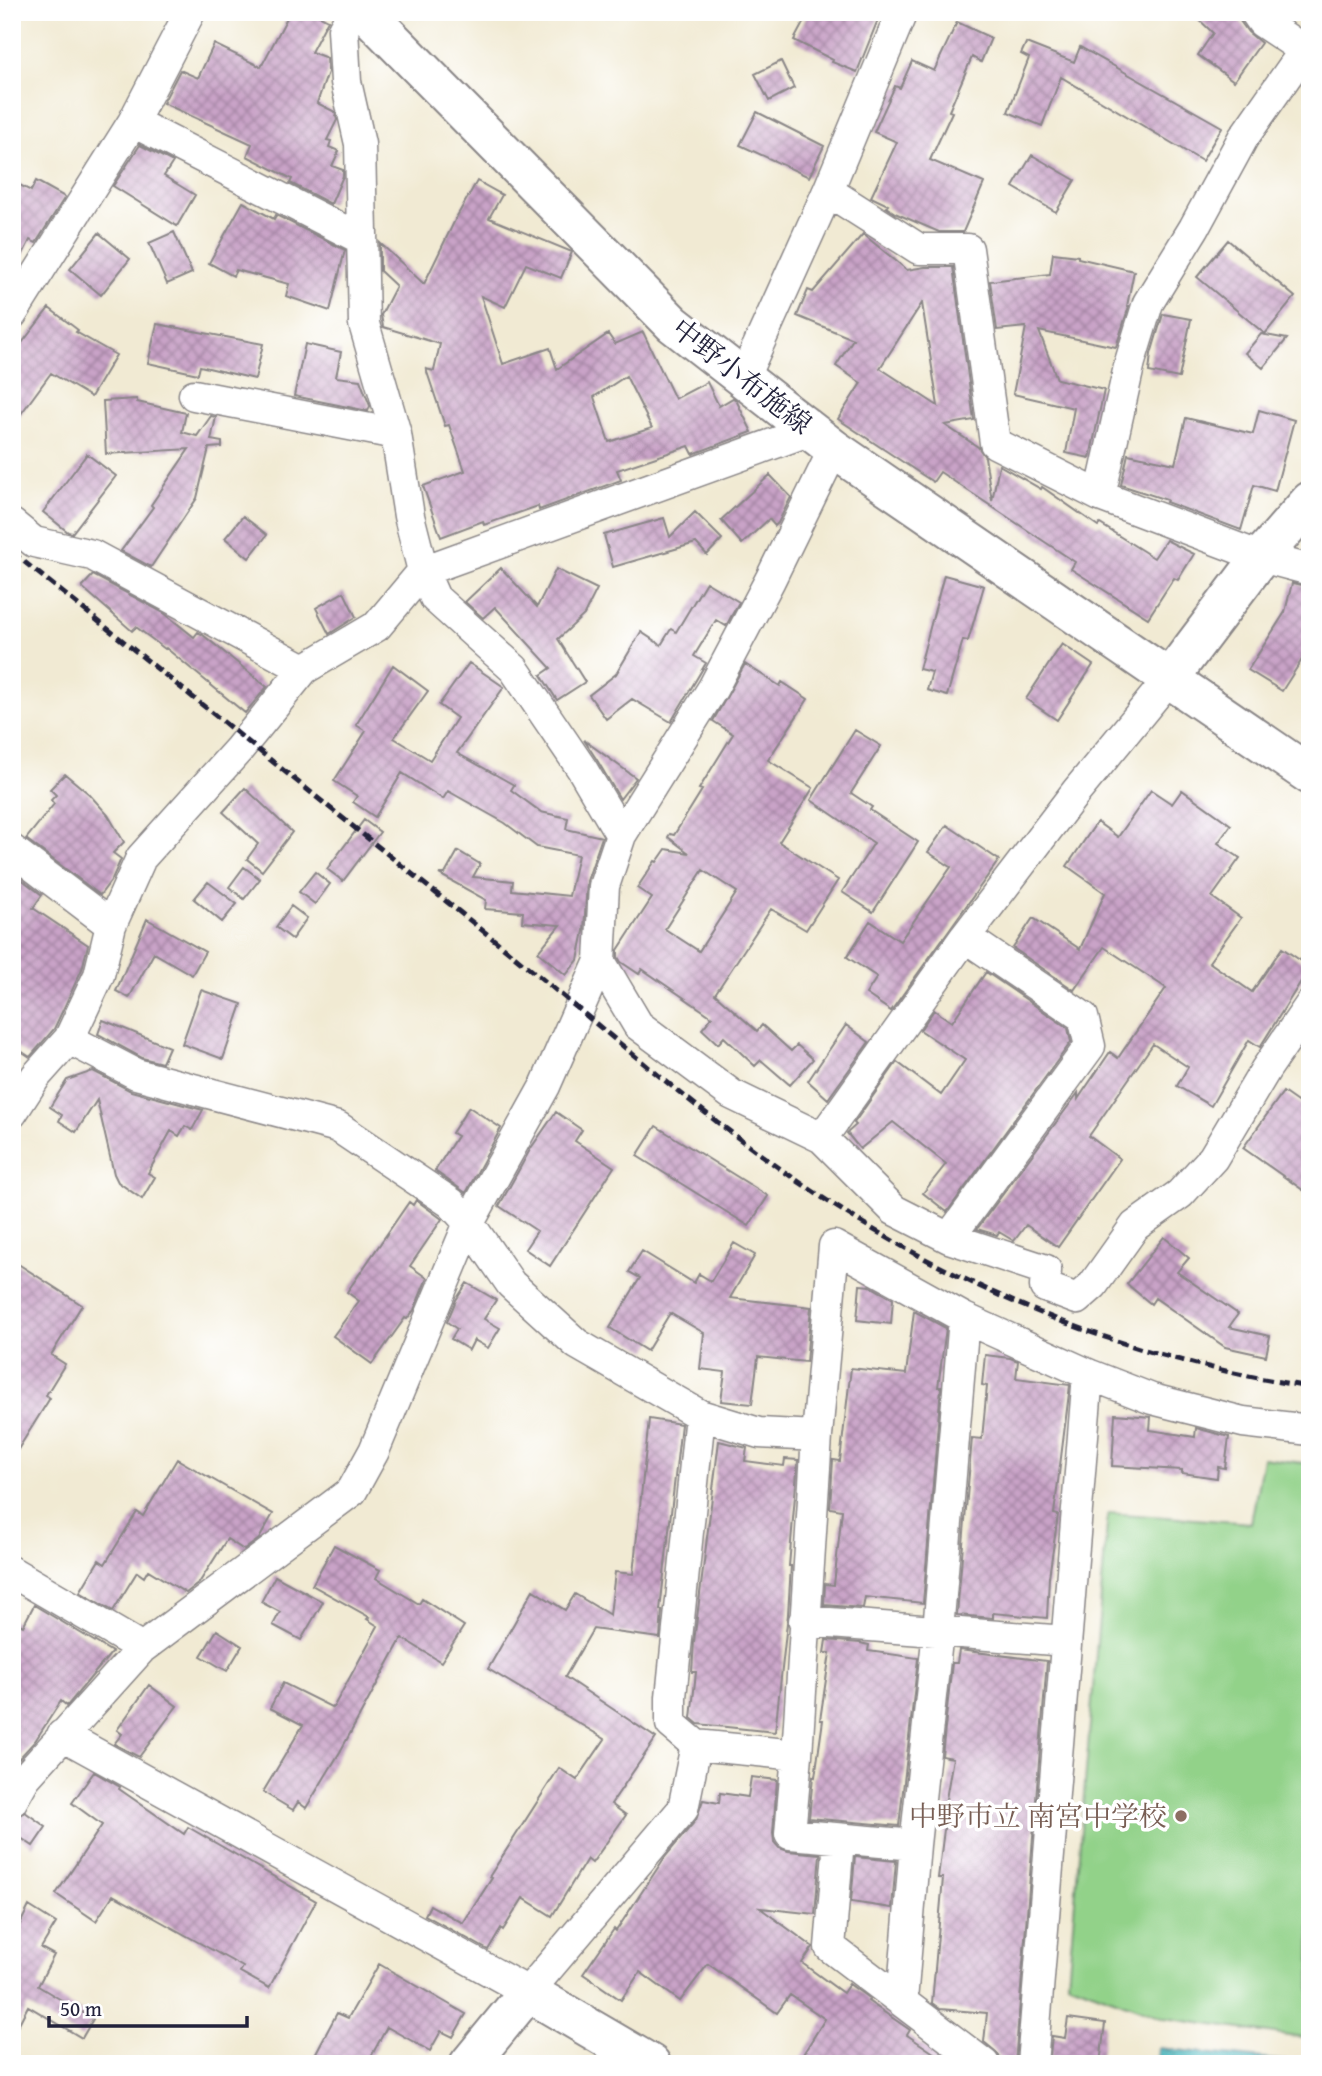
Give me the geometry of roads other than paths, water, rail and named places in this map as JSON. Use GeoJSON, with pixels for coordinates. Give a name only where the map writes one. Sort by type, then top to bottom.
{"type":"FeatureCollection","features":[{"type":"Feature","properties":{"kind":"main road","name":"中野小布施線"},"geometry":{"type":"LineString","coordinates":[[365,12],[673,324],[823,440],[1310,775]]}},
{"type":"Feature","properties":{"kind":"main road"},"geometry":{"type":"LineString","coordinates":[[1169,680],[1261,557],[1310,500]]}},
{"type":"Feature","properties":{"kind":"main road"},"geometry":{"type":"LineString","coordinates":[[469,2064],[528,1992],[652,2064]]}},
{"type":"Feature","properties":{"kind":"street"},"geometry":{"type":"LineString","coordinates":[[12,314],[133,122],[190,12]]}},
{"type":"Feature","properties":{"kind":"street"},"geometry":{"type":"LineString","coordinates":[[353,12],[343,29],[345,82],[360,144],[364,324],[396,434],[409,516],[423,571],[435,598],[514,669],[582,769],[621,835]]}},
{"type":"Feature","properties":{"kind":"street"},"geometry":{"type":"LineString","coordinates":[[743,379],[828,191],[902,12]]}},
{"type":"Feature","properties":{"kind":"street"},"geometry":{"type":"LineString","coordinates":[[1100,496],[1130,362],[1147,303],[1194,228],[1243,138],[1307,52],[1262,22],[1255,12]]}},
{"type":"Feature","properties":{"kind":"street"},"geometry":{"type":"LineString","coordinates":[[133,122],[361,239]]}},
{"type":"Feature","properties":{"kind":"street"},"geometry":{"type":"LineString","coordinates":[[828,191],[919,249],[968,249],[995,443],[1100,496],[1261,557],[1310,570]]}},
{"type":"Feature","properties":{"kind":"street"},"geometry":{"type":"LineString","coordinates":[[194,395],[396,434]]}},
{"type":"Feature","properties":{"kind":"street"},"geometry":{"type":"LineString","coordinates":[[12,1113],[36,1076],[69,1039],[99,975],[111,925],[141,858],[239,749],[304,670],[377,626],[423,571],[823,440]]}},
{"type":"Feature","properties":{"kind":"street"},"geometry":{"type":"LineString","coordinates":[[12,1801],[25,1778],[142,1648],[352,1491],[374,1451],[469,1223],[545,1086],[600,961],[604,886],[621,835],[713,688],[770,580],[823,440]]}},
{"type":"Feature","properties":{"kind":"street"},"geometry":{"type":"LineString","coordinates":[[12,524],[34,542],[92,555],[304,670]]}},
{"type":"Feature","properties":{"kind":"street"},"geometry":{"type":"LineString","coordinates":[[822,1138],[965,937],[1076,792],[1169,680]]}},
{"type":"Feature","properties":{"kind":"street"},"geometry":{"type":"LineString","coordinates":[[12,850],[111,925]]}},
{"type":"Feature","properties":{"kind":"street"},"geometry":{"type":"LineString","coordinates":[[949,1238],[1090,1046],[1083,1017],[965,937]]}},
{"type":"Feature","properties":{"kind":"street"},"geometry":{"type":"LineString","coordinates":[[600,961],[638,1026],[731,1094],[822,1138],[894,1210],[949,1238],[1046,1270],[1045,1287],[1077,1299],[1093,1285],[1135,1226],[1180,1194],[1213,1158],[1266,1069],[1310,1006]]}},
{"type":"Feature","properties":{"kind":"street"},"geometry":{"type":"LineString","coordinates":[[69,1039],[136,1074],[338,1127],[451,1203],[469,1223],[511,1284],[577,1344],[700,1415],[759,1433],[817,1436]]}},
{"type":"Feature","properties":{"kind":"street"},"geometry":{"type":"LineString","coordinates":[[915,1845],[790,1834],[817,1436],[834,1247],[964,1318],[1088,1374],[1152,1399],[1243,1422],[1310,1430]]}},
{"type":"Feature","properties":{"kind":"street"},"geometry":{"type":"LineString","coordinates":[[902,2000],[915,1845],[938,1631],[964,1318]]}},
{"type":"Feature","properties":{"kind":"street"},"geometry":{"type":"LineString","coordinates":[[1032,2064],[1088,1374]]}},
{"type":"Feature","properties":{"kind":"street"},"geometry":{"type":"LineString","coordinates":[[700,1415],[671,1697],[671,1724],[696,1745],[797,1755]]}},
{"type":"Feature","properties":{"kind":"street"},"geometry":{"type":"LineString","coordinates":[[12,1572],[142,1648]]}},
{"type":"Feature","properties":{"kind":"street"},"geometry":{"type":"LineString","coordinates":[[804,1621],[1066,1641]]}},
{"type":"Feature","properties":{"kind":"street"},"geometry":{"type":"LineString","coordinates":[[62,1735],[528,1992],[683,1809],[696,1745]]}},
{"type":"Feature","properties":{"kind":"street"},"geometry":{"type":"LineString","coordinates":[[839,1840],[830,1947],[984,2064]]}},
{"type":"Feature","properties":{"kind":"water"},"geometry":{"type":"Polygon","coordinates":[[[1158,2048],[1310,2064],[1157,2064],[1158,2048]]]}},
{"type":"Feature","properties":{"kind":"railway"},"geometry":{"type":"LineString","coordinates":[[12,552],[675,1088],[763,1157],[809,1189],[909,1250],[1019,1304],[1132,1346],[1249,1376],[1310,1387]]}},
{"type":"Feature","properties":{"kind":"place","name":"中野市立 南宮中学校"},"geometry":{"type":"Point","coordinates":[1181,1816]}}]}
